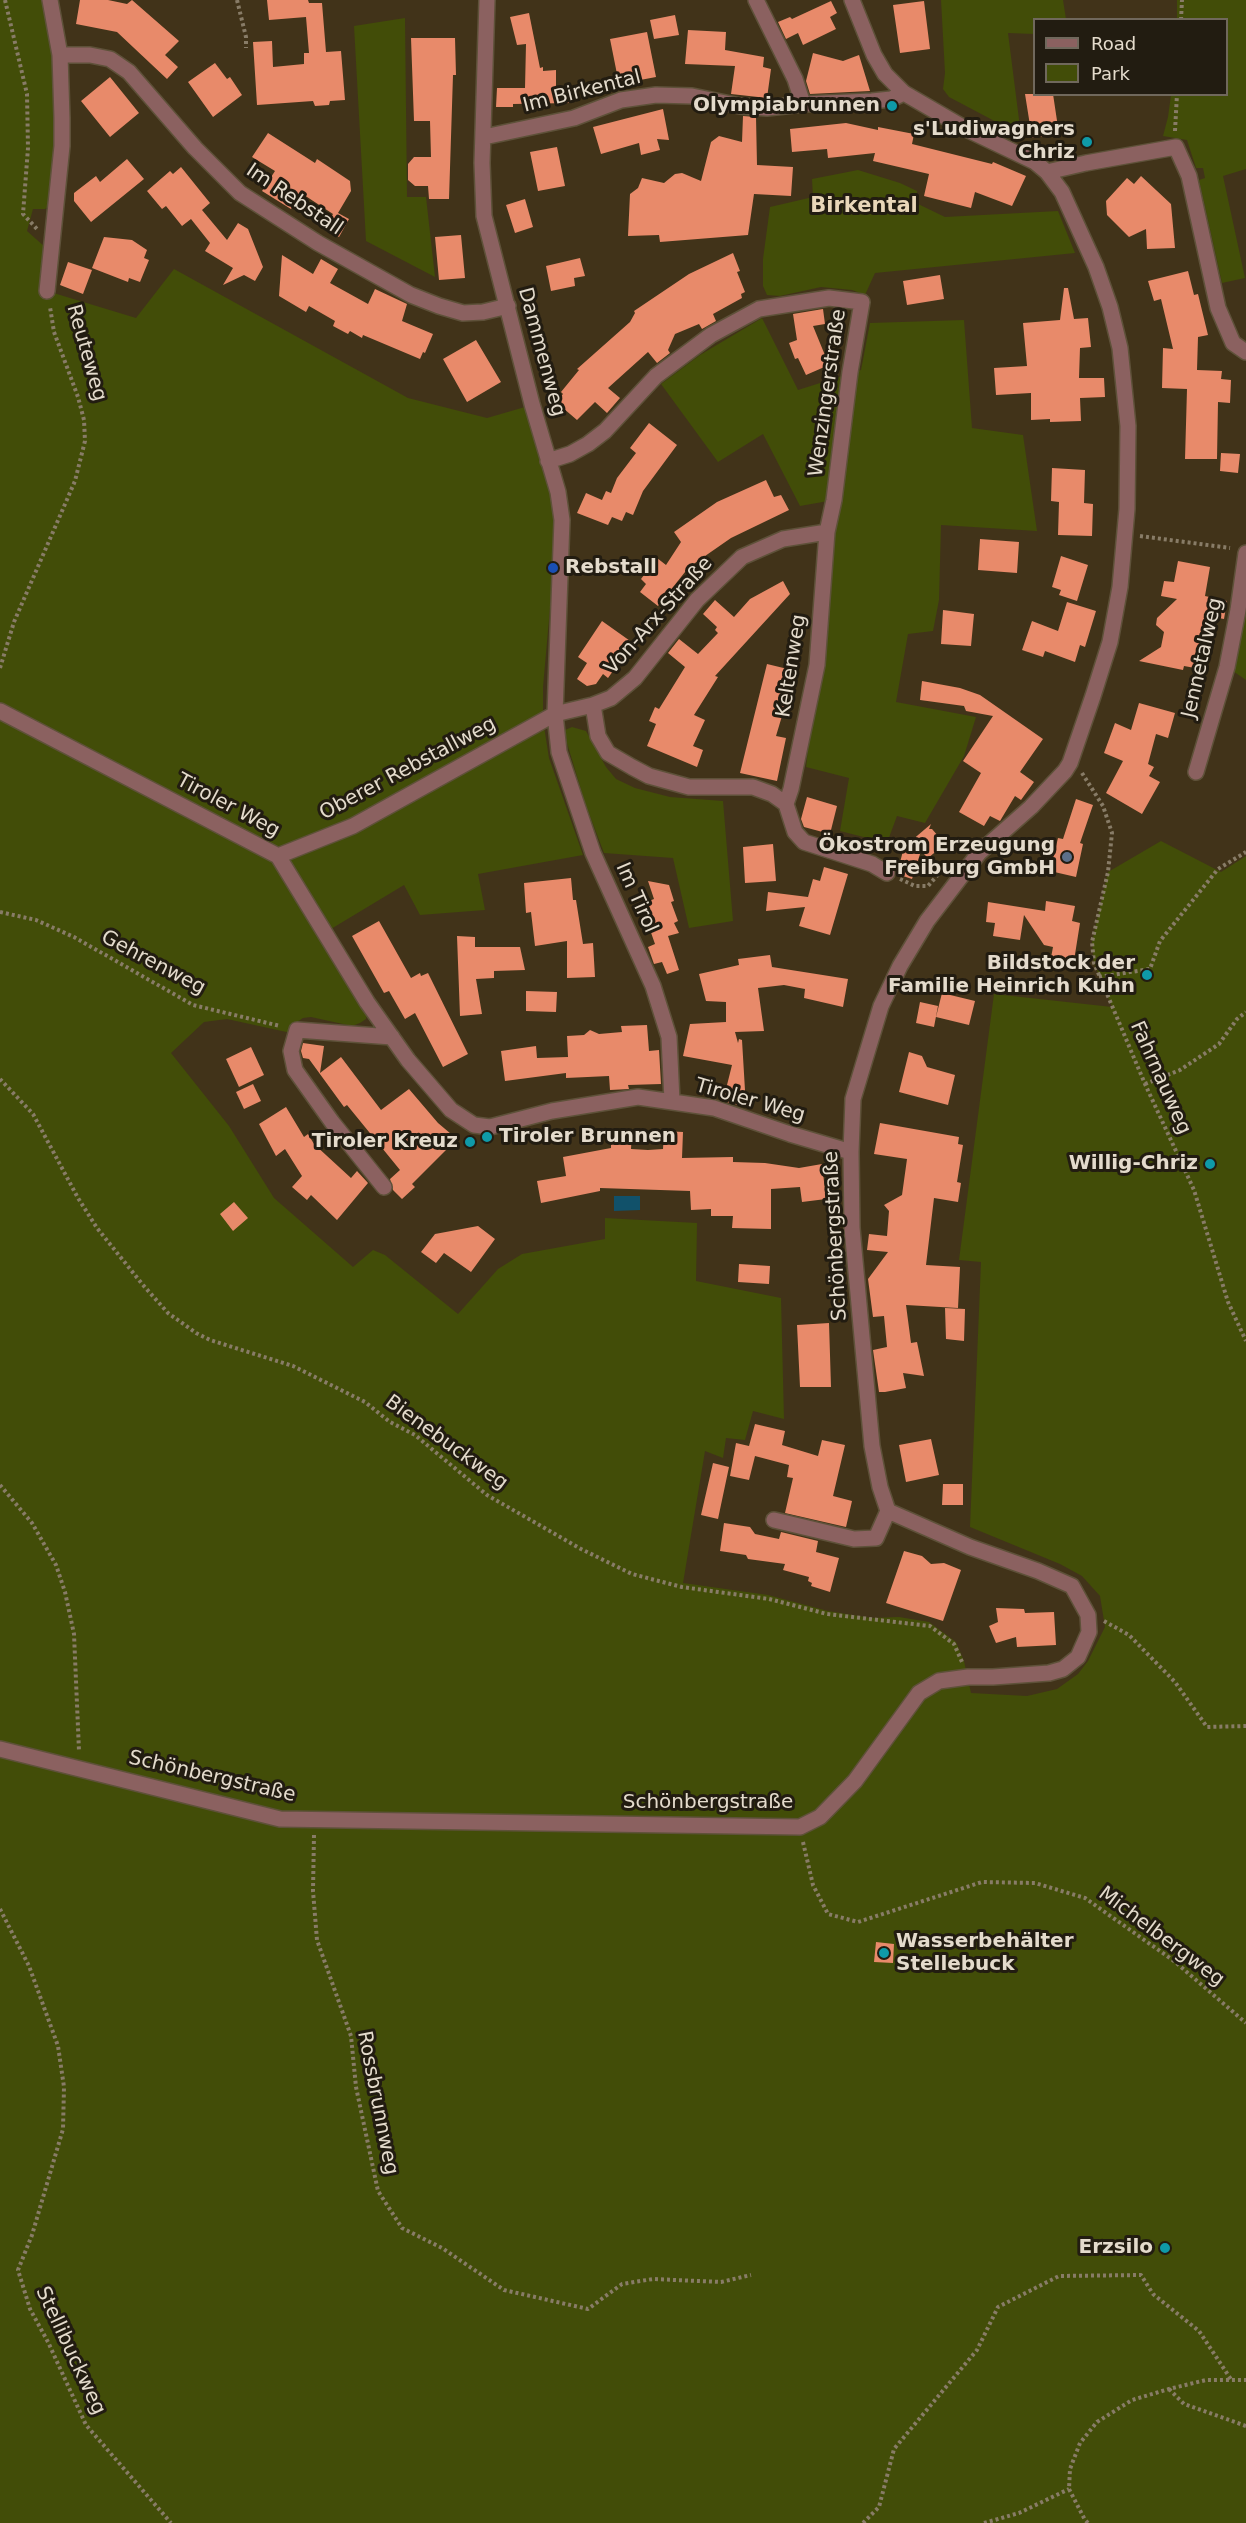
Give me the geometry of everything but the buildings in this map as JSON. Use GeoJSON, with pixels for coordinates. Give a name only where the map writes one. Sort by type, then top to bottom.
{"type":"FeatureCollection","features":[{"type":"Feature","properties":{"kind":"street","name":"Reuteweg"},"geometry":{"type":"LineString","coordinates":[[47,291],[62,146],[60,55],[50,0]]}},
{"type":"Feature","properties":{"kind":"street","name":"Dammenweg"},"geometry":{"type":"LineString","coordinates":[[487,0],[484,216],[558,492],[562,520],[555,714]]}},
{"type":"Feature","properties":{"kind":"street"},"geometry":{"type":"LineString","coordinates":[[756,0],[795,79],[802,104]]}},
{"type":"Feature","properties":{"kind":"street","name":"Schönbergstraße"},"geometry":{"type":"LineString","coordinates":[[852,0],[874,55],[885,74],[904,93],[966,129],[1035,162],[1047,172],[1062,192],[1110,307],[1120,348],[1128,426],[1120,587],[1110,642],[1070,763],[1053,786],[979,853],[927,921],[900,966],[881,1006],[853,1099],[852,1228],[872,1446],[880,1487],[888,1511]]}},
{"type":"Feature","properties":{"kind":"street","name":"Im Rebstall"},"geometry":{"type":"LineString","coordinates":[[60,55],[90,55],[110,59],[129,72],[195,148],[240,193],[318,243],[411,295],[439,306],[463,313],[483,312],[508,306]]}},
{"type":"Feature","properties":{"kind":"street","name":"Im Birkental"},"geometry":{"type":"LineString","coordinates":[[484,137],[573,118],[621,100],[656,95],[692,96],[767,108],[891,99],[904,93]]}},
{"type":"Feature","properties":{"kind":"street"},"geometry":{"type":"LineString","coordinates":[[1047,172],[1176,147],[1189,176],[1224,326],[1233,343],[1246,352]]}},
{"type":"Feature","properties":{"kind":"street","name":"Wenzingerstraße"},"geometry":{"type":"LineString","coordinates":[[548,461],[570,454],[588,444],[605,431],[656,376],[711,335],[759,309],[829,298],[862,302],[850,372],[834,500],[827,532]]}},
{"type":"Feature","properties":{"kind":"street","name":"Von-Arx-Straße"},"geometry":{"type":"LineString","coordinates":[[555,714],[611,698],[636,678],[697,600],[742,557],[783,539],[827,532]]}},
{"type":"Feature","properties":{"kind":"street","name":"Keltenweg"},"geometry":{"type":"LineString","coordinates":[[786,804],[817,665],[827,532]]}},
{"type":"Feature","properties":{"kind":"street","name":"Jennetalweg"},"geometry":{"type":"LineString","coordinates":[[1196,772],[1227,667],[1238,610],[1240,551]]}},
{"type":"Feature","properties":{"kind":"street"},"geometry":{"type":"LineString","coordinates":[[593,705],[598,736],[608,753],[649,776],[689,786],[753,787],[772,794],[786,804],[795,832],[804,842],[872,864],[887,873]]}},
{"type":"Feature","properties":{"kind":"street","name":"Tiroler Weg"},"geometry":{"type":"LineString","coordinates":[[0,711],[278,856],[367,1002],[408,1060],[451,1110],[474,1125],[490,1127],[552,1112],[638,1097],[714,1108],[851,1152]]}},
{"type":"Feature","properties":{"kind":"street","name":"Im Tirol"},"geometry":{"type":"LineString","coordinates":[[555,714],[559,752],[592,853],[652,986],[669,1036],[672,1101]]}},
{"type":"Feature","properties":{"kind":"street","name":"Oberer Rebstallweg"},"geometry":{"type":"LineString","coordinates":[[278,856],[353,826],[555,714]]}},
{"type":"Feature","properties":{"kind":"street"},"geometry":{"type":"LineString","coordinates":[[384,1187],[332,1122],[295,1070],[291,1051],[297,1030],[392,1037]]}},
{"type":"Feature","properties":{"kind":"street"},"geometry":{"type":"LineString","coordinates":[[774,1520],[854,1539],[876,1538],[888,1511],[970,1547],[1038,1571],[1072,1586],[1088,1615]]}},
{"type":"Feature","properties":{"kind":"street","name":"Schönbergstraße"},"geometry":{"type":"LineString","coordinates":[[0,1749],[80,1767],[280,1819],[800,1827],[820,1817],[855,1781],[919,1693],[939,1681],[968,1677],[1026,1675],[1063,1669],[1078,1657],[1089,1632],[1088,1615]]}},
{"type":"Feature","properties":{"kind":"path"},"geometry":{"type":"LineString","coordinates":[[5,0],[27,94],[28,148],[24,214],[39,231],[52,233]]}},
{"type":"Feature","properties":{"kind":"path"},"geometry":{"type":"LineString","coordinates":[[237,0],[246,37],[246,48]]}},
{"type":"Feature","properties":{"kind":"path"},"geometry":{"type":"LineString","coordinates":[[1181,18],[1182,0]]}},
{"type":"Feature","properties":{"kind":"path"},"geometry":{"type":"LineString","coordinates":[[1176,147],[1177,96]]}},
{"type":"Feature","properties":{"kind":"path","name":"Reuteweg"},"geometry":{"type":"LineString","coordinates":[[0,668],[14,622],[75,481],[85,441],[84,420],[54,332],[47,291]]}},
{"type":"Feature","properties":{"kind":"path"},"geometry":{"type":"LineString","coordinates":[[1124,534],[1240,551]]}},
{"type":"Feature","properties":{"kind":"path","name":"Fahrnauweg"},"geometry":{"type":"LineString","coordinates":[[1070,763],[1086,776],[1103,806],[1112,833],[1107,872],[1092,942],[1094,963],[1145,1084],[1194,1190],[1228,1302],[1246,1341]]}},
{"type":"Feature","properties":{"kind":"path"},"geometry":{"type":"LineString","coordinates":[[1099,977],[1150,969],[1160,941],[1218,869],[1246,852]]}},
{"type":"Feature","properties":{"kind":"path","name":"Gehrenweg"},"geometry":{"type":"LineString","coordinates":[[0,912],[36,920],[74,937],[194,1005],[297,1030]]}},
{"type":"Feature","properties":{"kind":"path"},"geometry":{"type":"LineString","coordinates":[[1145,1084],[1180,1070],[1219,1044],[1237,1019],[1246,1012]]}},
{"type":"Feature","properties":{"kind":"path","name":"Bienebuckweg"},"geometry":{"type":"LineString","coordinates":[[0,1079],[33,1114],[78,1198],[98,1228],[143,1285],[168,1312],[196,1333],[210,1340],[293,1366],[365,1402],[390,1422],[415,1435],[487,1495],[580,1549],[632,1574],[682,1587],[769,1599],[827,1614],[930,1626],[954,1644],[968,1677]]}},
{"type":"Feature","properties":{"kind":"path"},"geometry":{"type":"LineString","coordinates":[[0,1485],[32,1523],[56,1565],[65,1592],[74,1634],[80,1767]]}},
{"type":"Feature","properties":{"kind":"path"},"geometry":{"type":"LineString","coordinates":[[1088,1615],[1129,1635],[1175,1682],[1207,1727],[1246,1726]]}},
{"type":"Feature","properties":{"kind":"path","name":"Rossbrunnweg"},"geometry":{"type":"LineString","coordinates":[[315,1819],[313,1891],[317,1940],[351,2036],[356,2087],[378,2191],[402,2228],[442,2248],[504,2290],[588,2309],[622,2284],[653,2279],[721,2282],[751,2275]]}},
{"type":"Feature","properties":{"kind":"path","name":"Michelbergweg"},"geometry":{"type":"LineString","coordinates":[[800,1827],[813,1885],[828,1914],[858,1922],[982,1882],[1035,1883],[1085,1899],[1174,1961],[1246,2023]]}},
{"type":"Feature","properties":{"kind":"path","name":"Stellibuckweg"},"geometry":{"type":"LineString","coordinates":[[0,1910],[29,1966],[58,2046],[64,2088],[63,2129],[32,2235],[18,2270],[30,2309],[48,2342],[86,2425],[171,2523]]}},
{"type":"Feature","properties":{"kind":"path"},"geometry":{"type":"LineString","coordinates":[[863,2523],[879,2507],[894,2450],[977,2350],[998,2307],[1059,2276],[1141,2275],[1153,2294],[1199,2331],[1232,2381]]}},
{"type":"Feature","properties":{"kind":"path"},"geometry":{"type":"LineString","coordinates":[[1088,2523],[1069,2489],[1070,2469],[1080,2443],[1097,2422],[1132,2400],[1169,2389],[1206,2380],[1246,2380]]}},
{"type":"Feature","properties":{"kind":"path"},"geometry":{"type":"LineString","coordinates":[[1169,2389],[1184,2404],[1246,2426]]}},
{"type":"Feature","properties":{"kind":"path"},"geometry":{"type":"LineString","coordinates":[[984,2523],[1019,2513],[1069,2489]]}},
{"type":"Feature","properties":{"kind":"green space"},"geometry":{"type":"Polygon","coordinates":[[[0,0],[45,0],[54,49],[54,174],[49,206],[45,209],[33,209],[27,231],[45,247],[47,291],[136,318],[174,269],[408,398],[487,418],[525,407],[549,484],[554,511],[554,563],[543,687],[543,720],[549,758],[583,855],[478,874],[485,910],[420,915],[404,885],[326,932],[367,1014],[366,1019],[360,1023],[352,1026],[311,1017],[303,1018],[294,1024],[291,1033],[227,1019],[204,1022],[171,1053],[229,1126],[274,1198],[353,1267],[373,1250],[385,1255],[458,1314],[498,1269],[522,1254],[605,1239],[605,1218],[697,1223],[696,1281],[781,1298],[784,1419],[753,1411],[745,1440],[726,1438],[723,1458],[705,1451],[683,1583],[768,1595],[828,1611],[871,1618],[899,1617],[929,1622],[956,1642],[964,1661],[971,1693],[1027,1696],[1057,1689],[1078,1674],[1088,1661],[1105,1627],[1100,1596],[1082,1576],[1060,1564],[970,1527],[981,1262],[959,1260],[994,994],[1112,1007],[1094,963],[1092,942],[1108,872],[1161,841],[1221,872],[1246,856],[1246,2523],[0,2523],[0,0]]]}},
{"type":"Feature","properties":{"kind":"green space"},"geometry":{"type":"Polygon","coordinates":[[[941,0],[1063,0],[1066,18],[1033,18],[1033,34],[1008,33],[1021,135],[949,97],[943,89],[945,73],[941,0]]]}},
{"type":"Feature","properties":{"kind":"green space"},"geometry":{"type":"Polygon","coordinates":[[[1177,0],[1246,0],[1246,169],[1223,176],[1245,278],[1222,283],[1199,180],[1205,178],[1203,168],[1196,168],[1187,140],[1163,136],[1171,96],[1228,96],[1228,18],[1177,18],[1177,0]]]}},
{"type":"Feature","properties":{"kind":"green space"},"geometry":{"type":"Polygon","coordinates":[[[405,18],[407,197],[426,197],[435,277],[366,241],[354,26],[405,18]]]}},
{"type":"Feature","properties":{"kind":"green space"},"geometry":{"type":"Polygon","coordinates":[[[858,170],[900,183],[917,191],[916,203],[945,217],[1058,211],[1075,253],[875,273],[865,295],[852,290],[821,287],[780,296],[767,295],[763,286],[763,259],[770,207],[813,197],[812,179],[858,170]]]}},
{"type":"Feature","properties":{"kind":"green space"},"geometry":{"type":"Polygon","coordinates":[[[762,318],[798,390],[861,370],[870,323],[964,320],[972,428],[1023,435],[1037,531],[941,525],[939,600],[933,631],[908,634],[896,702],[976,717],[964,756],[925,823],[897,816],[887,843],[840,831],[849,778],[806,767],[833,535],[841,502],[834,500],[800,506],[763,434],[718,462],[661,384],[700,355],[762,318]]]}},
{"type":"Feature","properties":{"kind":"green space"},"geometry":{"type":"Polygon","coordinates":[[[1246,553],[1246,680],[1227,667],[1246,553]]]}},
{"type":"Feature","properties":{"kind":"green space"},"geometry":{"type":"Polygon","coordinates":[[[572,727],[586,731],[606,767],[616,779],[635,788],[670,797],[723,801],[733,921],[689,928],[673,858],[604,853],[585,803],[567,743],[565,730],[572,727]]]}},
{"type":"Feature","properties":{"kind":"water"},"geometry":{"type":"Polygon","coordinates":[[[614,1196],[640,1196],[640,1210],[614,1211],[614,1196]]]}},
{"type":"Feature","properties":{"kind":"place","name":"Olympiabrunnen"},"geometry":{"type":"Point","coordinates":[892,106]}},
{"type":"Feature","properties":{"kind":"place","name":"s'Ludiwagners Chriz"},"geometry":{"type":"Point","coordinates":[1087,142]}},
{"type":"Feature","properties":{"kind":"place","name":"Rebstall"},"geometry":{"type":"Point","coordinates":[553,568]}},
{"type":"Feature","properties":{"kind":"place","name":"Ökostrom Erzeugung Freiburg GmbH"},"geometry":{"type":"Point","coordinates":[1067,857]}},
{"type":"Feature","properties":{"kind":"place","name":"Bildstock der Familie Heinrich Kuhn"},"geometry":{"type":"Point","coordinates":[1147,975]}},
{"type":"Feature","properties":{"kind":"place","name":"Tiroler Brunnen"},"geometry":{"type":"Point","coordinates":[487,1137]}},
{"type":"Feature","properties":{"kind":"place","name":"Tiroler Kreuz"},"geometry":{"type":"Point","coordinates":[470,1142]}},
{"type":"Feature","properties":{"kind":"place","name":"Willig-Chriz"},"geometry":{"type":"Point","coordinates":[1210,1164]}},
{"type":"Feature","properties":{"kind":"place","name":"Wasserbehälter Stellebuck"},"geometry":{"type":"Point","coordinates":[884,1953]}},
{"type":"Feature","properties":{"kind":"place","name":"Erzsilo"},"geometry":{"type":"Point","coordinates":[1165,2248]}},
{"type":"Feature","properties":{"kind":"district","name":"Birkental"},"geometry":{"type":"Point","coordinates":[864,207]}}]}
